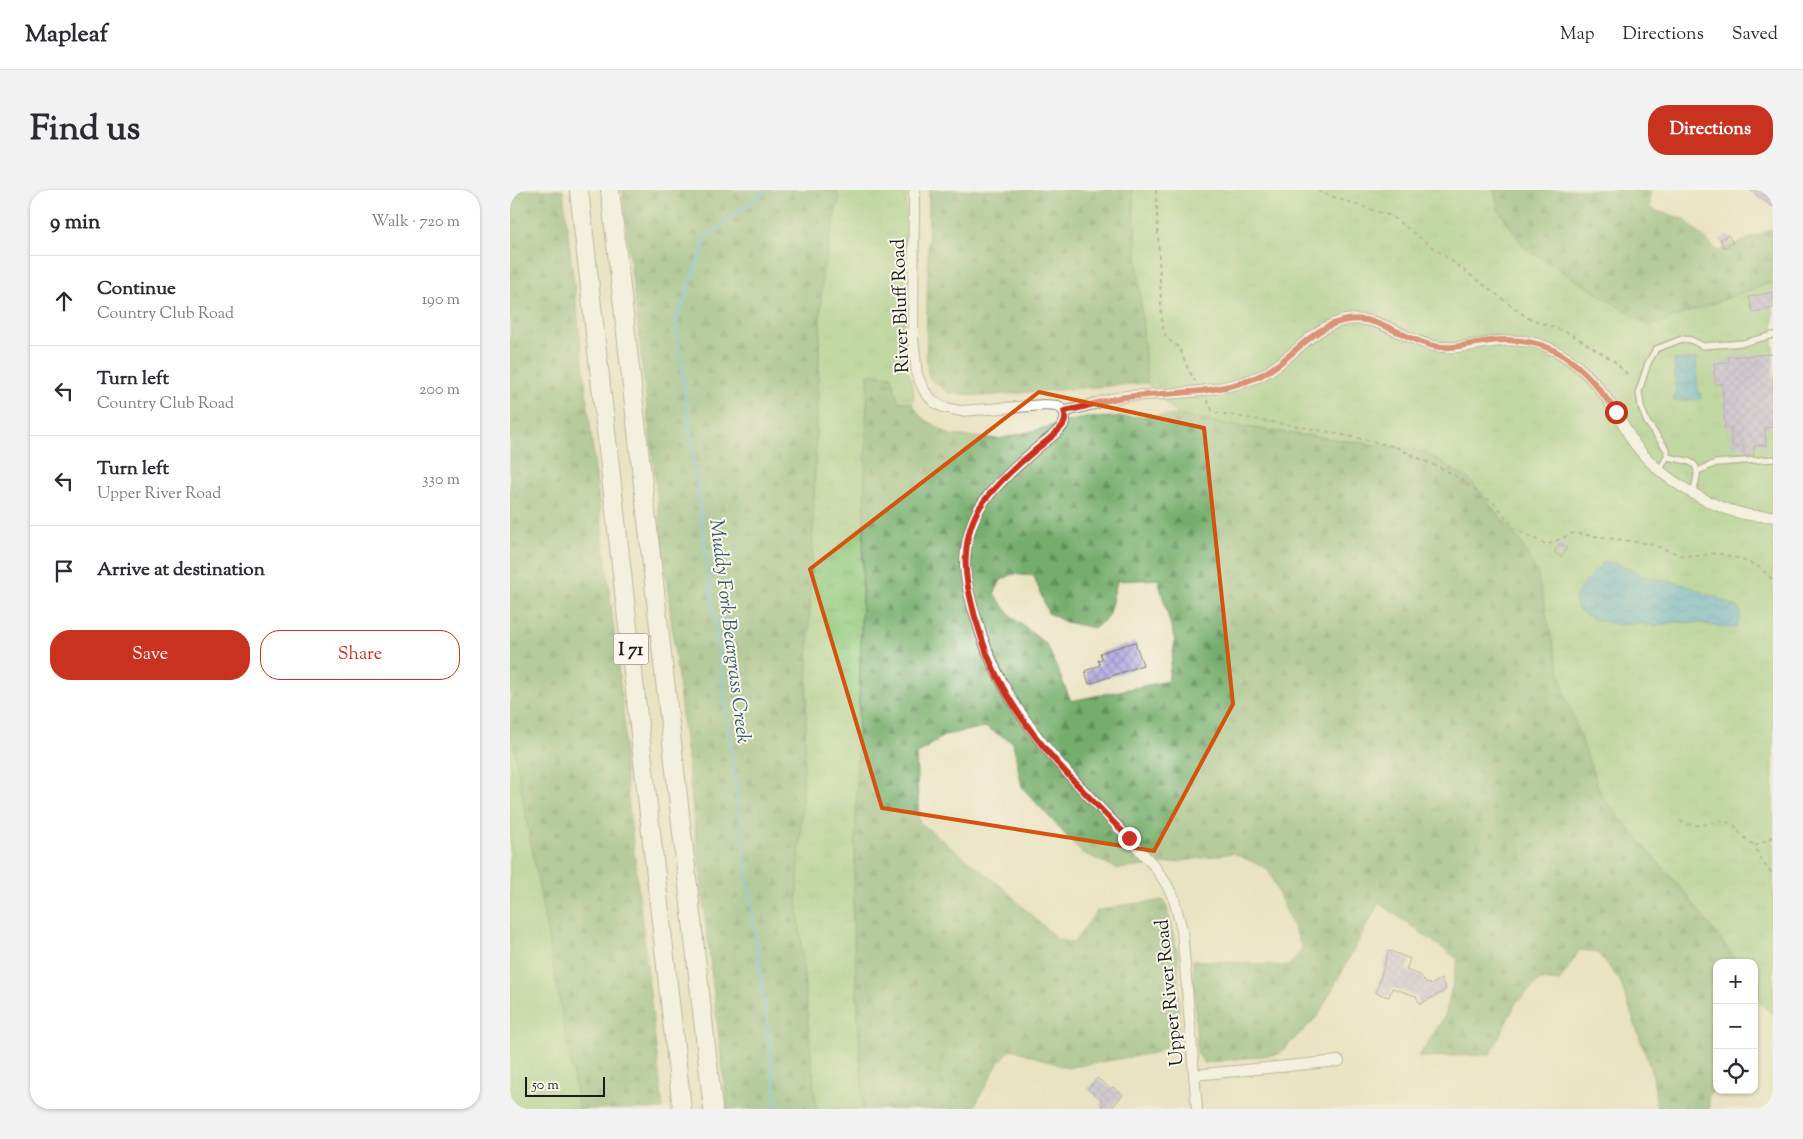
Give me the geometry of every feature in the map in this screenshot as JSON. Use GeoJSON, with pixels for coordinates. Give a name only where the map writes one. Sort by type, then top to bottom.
{"type":"FeatureCollection","features":[{"type":"Feature","properties":{"kind":"highway","name":"I 71"},"geometry":{"type":"LineString","coordinates":[[579,190],[682,1109]]}},
{"type":"Feature","properties":{"kind":"highway","name":"I 71"},"geometry":{"type":"LineString","coordinates":[[610,190],[713,1109]]}},
{"type":"Feature","properties":{"kind":"street","name":"River Bluff Road"},"geometry":{"type":"LineString","coordinates":[[914,190],[914,338],[917,375],[924,392],[934,402],[943,407],[960,411],[1044,405],[1058,406],[1064,411]]}},
{"type":"Feature","properties":{"kind":"street"},"geometry":{"type":"LineString","coordinates":[[1064,411],[1125,397],[1217,389],[1238,384],[1270,370],[1314,335],[1335,323],[1348,320],[1368,320],[1383,324],[1419,341],[1435,346],[1451,347],[1517,340],[1535,342],[1556,350],[1579,367],[1597,386],[1616,412],[1635,446],[1670,479],[1732,512],[1752,516],[1773,516]]}},
{"type":"Feature","properties":{"kind":"street","name":"Upper River Road"},"geometry":{"type":"LineString","coordinates":[[1064,411],[1066,417],[1058,431],[1001,481],[984,502],[974,519],[966,555],[966,576],[969,594],[990,661],[1006,693],[1026,724],[1060,766],[1155,867],[1174,899],[1186,956],[1197,1109]]}},
{"type":"Feature","properties":{"kind":"street"},"geometry":{"type":"LineString","coordinates":[[1194,1075],[1339,1061]]}},
{"type":"Feature","properties":{"kind":"lane"},"geometry":{"type":"LineString","coordinates":[[1660,471],[1667,456],[1667,450],[1647,422],[1641,407],[1639,391],[1648,363],[1656,349],[1682,338],[1703,346],[1743,343],[1773,335]]}},
{"type":"Feature","properties":{"kind":"lane"},"geometry":{"type":"LineString","coordinates":[[1667,456],[1688,460],[1695,464],[1698,470],[1693,492]]}},
{"type":"Feature","properties":{"kind":"lane"},"geometry":{"type":"LineString","coordinates":[[1698,470],[1716,463],[1773,459]]}},
{"type":"Feature","properties":{"kind":"path"},"geometry":{"type":"LineString","coordinates":[[1156,190],[1162,324],[1166,338],[1179,347],[1189,371],[1199,387]]}},
{"type":"Feature","properties":{"kind":"path"},"geometry":{"type":"LineString","coordinates":[[1318,190],[1321,193],[1390,216],[1528,318],[1569,333],[1613,360],[1626,374]]}},
{"type":"Feature","properties":{"kind":"path"},"geometry":{"type":"LineString","coordinates":[[1204,396],[1213,412],[1330,432],[1393,446],[1453,474],[1496,505],[1515,529],[1546,545],[1572,533],[1650,544],[1680,555],[1699,556],[1717,553],[1740,559],[1758,567],[1773,580]]}},
{"type":"Feature","properties":{"kind":"path"},"geometry":{"type":"LineString","coordinates":[[1680,821],[1688,825],[1699,826],[1723,820],[1735,826],[1740,834],[1755,846],[1762,862],[1773,874]]}},
{"type":"Feature","properties":{"kind":"path"},"geometry":{"type":"LineString","coordinates":[[1755,846],[1773,838]]}},
{"type":"Feature","properties":{"kind":"highlighted area"},"geometry":{"type":"Polygon","coordinates":[[[1039,392],[1204,428],[1233,704],[1154,851],[882,808],[810,569],[1039,392]]]}},
{"type":"Feature","properties":{"kind":"green space"},"geometry":{"type":"Polygon","coordinates":[[[510,190],[563,190],[625,727],[624,762],[663,1109],[579,1109],[510,728],[510,190]]]}},
{"type":"Feature","properties":{"kind":"green space"},"geometry":{"type":"Polygon","coordinates":[[[622,190],[836,190],[839,198],[822,275],[805,746],[797,898],[816,1109],[727,1109],[622,190]]]}},
{"type":"Feature","properties":{"kind":"green space"},"geometry":{"type":"Polygon","coordinates":[[[836,190],[906,190],[904,351],[914,395],[912,403],[898,401],[891,376],[868,374],[853,920],[863,1109],[816,1109],[797,898],[805,746],[822,275],[839,198],[836,190]]]}},
{"type":"Feature","properties":{"kind":"green space"},"geometry":{"type":"Polygon","coordinates":[[[929,190],[1132,190],[1147,383],[983,396],[949,393],[928,377],[926,354],[929,190]]]}},
{"type":"Feature","properties":{"kind":"green space"},"geometry":{"type":"Polygon","coordinates":[[[1132,190],[1494,190],[1499,210],[1649,326],[1773,282],[1773,1014],[1758,1001],[1758,959],[1736,959],[1682,890],[1602,797],[1565,695],[1423,451],[1229,425],[1178,415],[1147,383],[1132,190]]]}},
{"type":"Feature","properties":{"kind":"green space"},"geometry":{"type":"Polygon","coordinates":[[[1494,190],[1650,190],[1650,209],[1684,219],[1718,251],[1773,229],[1773,282],[1649,326],[1524,247],[1499,210],[1494,190]]]}},
{"type":"Feature","properties":{"kind":"green space"},"geometry":{"type":"Polygon","coordinates":[[[868,374],[891,376],[898,401],[912,403],[921,417],[951,435],[1000,439],[1083,418],[1178,415],[1229,425],[1423,451],[1470,480],[1520,541],[1537,573],[1565,695],[1602,797],[1682,890],[1736,959],[1713,959],[1713,1091],[1708,1096],[1710,1109],[1657,1109],[1653,1077],[1620,981],[1597,952],[1580,950],[1559,982],[1540,980],[1516,1003],[1490,1055],[1418,1057],[1445,1016],[1458,959],[1379,903],[1318,1016],[1279,1054],[1204,1063],[1197,1053],[1193,960],[1288,966],[1302,948],[1268,869],[1233,853],[1119,869],[1082,853],[1022,787],[1013,742],[985,727],[945,735],[916,755],[919,822],[1001,886],[1057,939],[1073,943],[1097,911],[1123,905],[1165,900],[1178,954],[1179,1040],[1154,1053],[1067,1068],[1012,1049],[999,1062],[973,1109],[863,1109],[853,920],[868,374]],[[1013,574],[1001,580],[994,594],[1012,617],[1047,645],[1071,701],[1168,681],[1175,641],[1158,579],[1117,581],[1108,617],[1095,628],[1066,622],[1048,613],[1034,576],[1013,574]]]}},
{"type":"Feature","properties":{"kind":"green space"},"geometry":{"type":"Polygon","coordinates":[[[510,728],[579,1109],[510,1109],[510,728]]]}},
{"type":"Feature","properties":{"kind":"water"},"geometry":{"type":"Polygon","coordinates":[[[1696,358],[1698,393],[1701,393],[1701,399],[1674,401],[1674,395],[1676,394],[1674,360],[1696,358]]]}},
{"type":"Feature","properties":{"kind":"water"},"geometry":{"type":"Polygon","coordinates":[[[1604,562],[1619,564],[1642,576],[1693,588],[1739,608],[1740,617],[1736,627],[1728,628],[1677,622],[1654,626],[1636,623],[1624,625],[1604,622],[1585,615],[1577,608],[1575,597],[1582,586],[1604,562]]]}},
{"type":"Feature","properties":{"kind":"building"},"geometry":{"type":"Polygon","coordinates":[[[1750,190],[1773,190],[1773,207],[1750,190]]]}},
{"type":"Feature","properties":{"kind":"building"},"geometry":{"type":"Polygon","coordinates":[[[1728,235],[1733,243],[1724,248],[1720,239],[1728,235]]]}},
{"type":"Feature","properties":{"kind":"building"},"geometry":{"type":"Polygon","coordinates":[[[1773,292],[1773,308],[1753,313],[1749,297],[1773,292]]]}},
{"type":"Feature","properties":{"kind":"building"},"geometry":{"type":"Polygon","coordinates":[[[1773,354],[1773,427],[1765,428],[1766,445],[1754,446],[1754,455],[1744,456],[1744,446],[1732,447],[1731,428],[1725,428],[1722,384],[1715,384],[1714,363],[1729,362],[1728,357],[1773,354]]]}},
{"type":"Feature","properties":{"kind":"building"},"geometry":{"type":"Polygon","coordinates":[[[1560,543],[1567,548],[1561,557],[1554,552],[1560,543]]]}},
{"type":"Feature","properties":{"kind":"building"},"geometry":{"type":"Polygon","coordinates":[[[1135,642],[1143,665],[1089,684],[1085,671],[1100,665],[1098,660],[1102,659],[1100,653],[1135,642]]]}},
{"type":"Feature","properties":{"kind":"building"},"geometry":{"type":"Polygon","coordinates":[[[1391,951],[1410,959],[1406,970],[1420,975],[1430,985],[1441,979],[1446,989],[1420,1004],[1416,996],[1392,988],[1389,997],[1376,993],[1388,952],[1391,951]]]}},
{"type":"Feature","properties":{"kind":"building"},"geometry":{"type":"Polygon","coordinates":[[[1097,1078],[1111,1089],[1113,1087],[1123,1095],[1111,1109],[1100,1109],[1103,1105],[1100,1103],[1102,1100],[1088,1089],[1097,1078]]]}},
{"type":"Feature","properties":{"kind":"waterway","name":"Muddy Fork Beargrass Creek"},"geometry":{"type":"LineString","coordinates":[[767,190],[707,237],[676,323],[778,1109]]}},
{"type":"Feature","properties":{"kind":"route"},"geometry":{"type":"LineString","coordinates":[[1129,838],[1060,766],[1026,724],[1006,693],[990,661],[980,632],[966,576],[967,544],[971,527],[984,502],[1001,481],[1058,431],[1066,417],[1064,411],[1112,399],[1217,389],[1238,384],[1270,370],[1323,329],[1335,323],[1356,319],[1383,324],[1419,341],[1435,346],[1466,346],[1508,339],[1535,342],[1556,350],[1571,360],[1597,386],[1616,412]]}}]}
